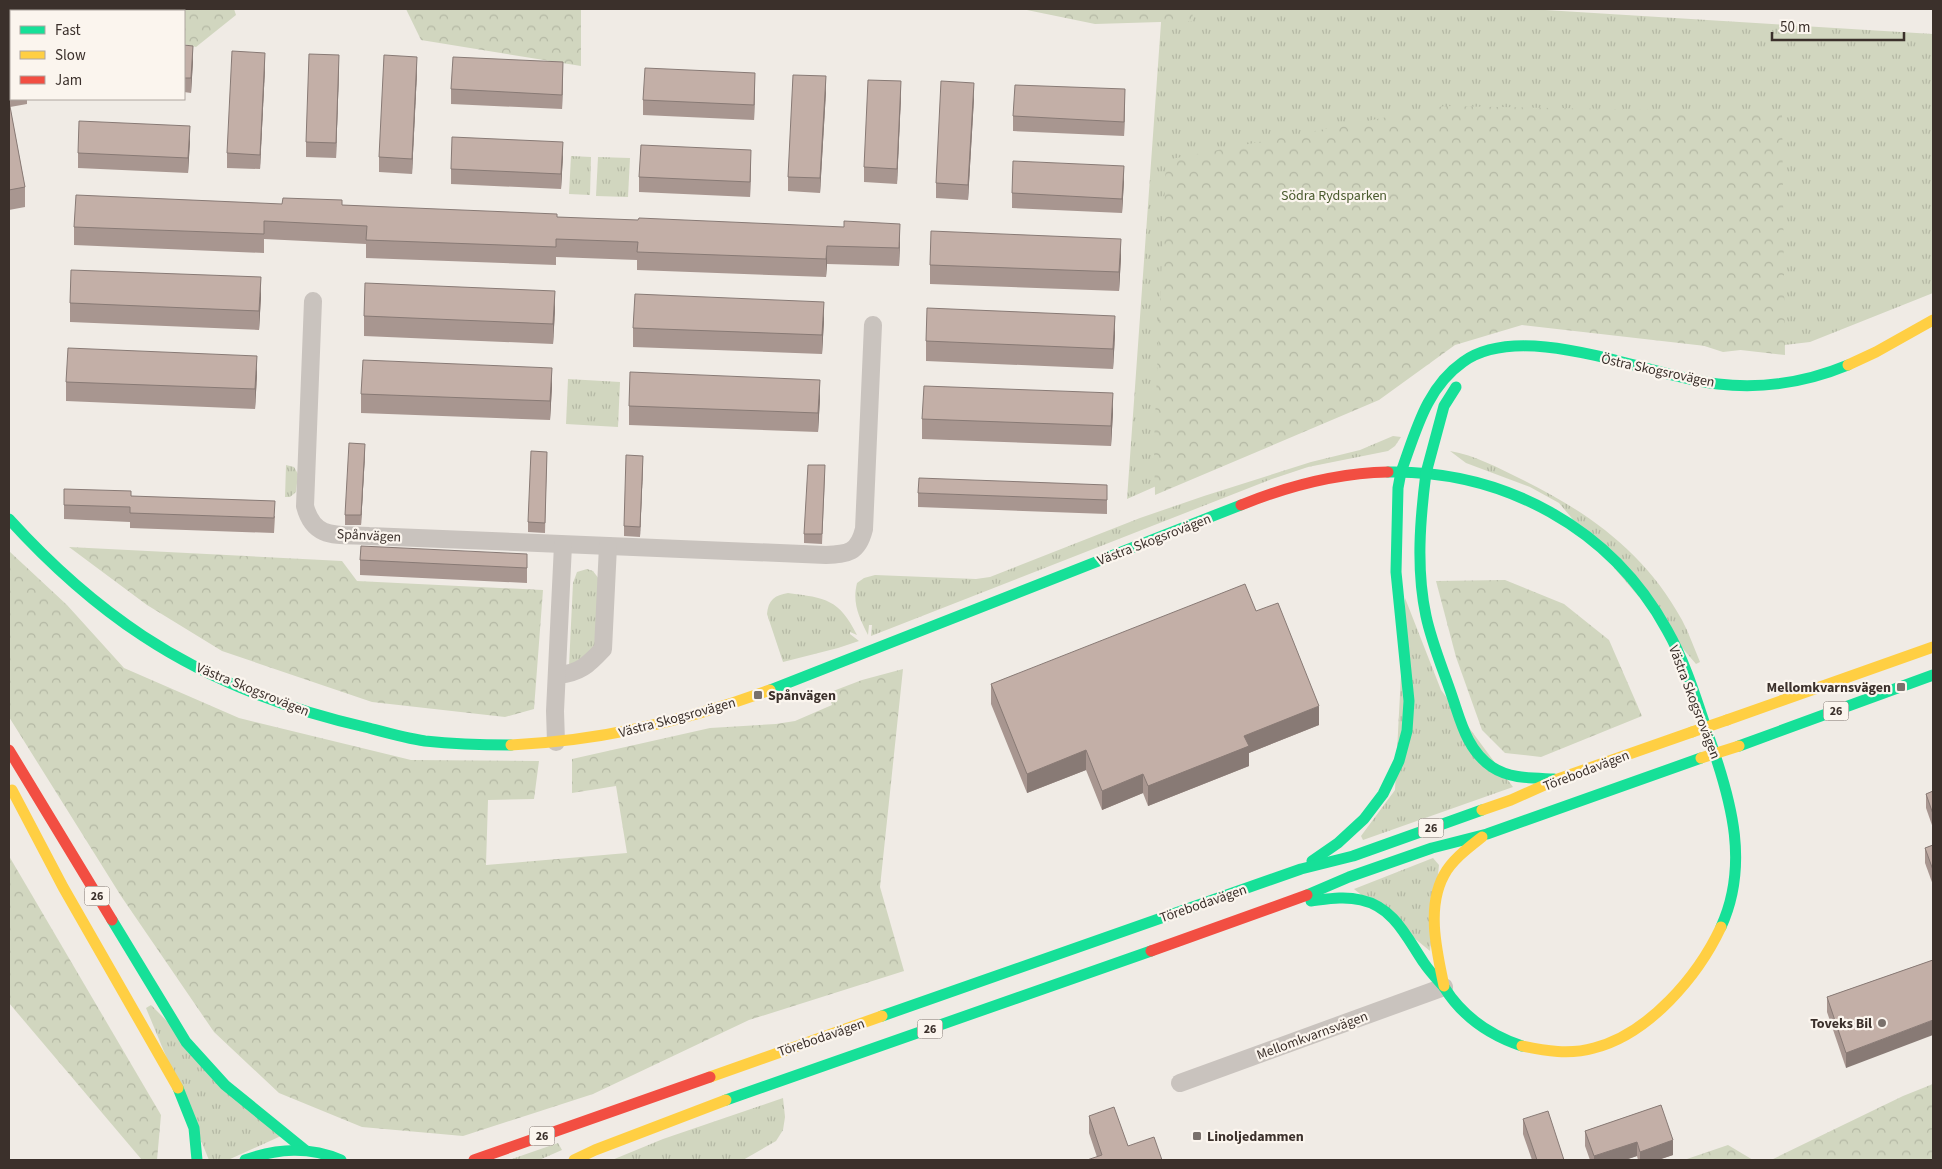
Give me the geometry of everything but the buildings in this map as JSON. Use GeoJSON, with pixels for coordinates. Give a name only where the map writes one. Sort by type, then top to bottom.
{"type":"FeatureCollection","features":[{"type":"Feature","properties":{"kind":"main road","name":"Östra Skogsrovägen"},"geometry":{"type":"LineString","coordinates":[[1301,869],[1344,837],[1364,819],[1384,794],[1399,761],[1407,731],[1409,701],[1396,572],[1398,488],[1401,472],[1423,413],[1440,383],[1466,360],[1479,353],[1493,349],[1544,346],[1574,351],[1693,380],[1748,387],[1791,382],[1848,366],[1879,351],[1933,320]]}},
{"type":"Feature","properties":{"kind":"main road","name":"Östra Skogsrovägen"},"geometry":{"type":"LineString","coordinates":[[1520,346],[1485,360],[1455,387],[1444,406],[1426,473],[1420,566],[1430,634],[1473,750],[1490,766],[1508,775],[1558,779]]}},
{"type":"Feature","properties":{"kind":"main road","name":"Västra Skogsrovägen"},"geometry":{"type":"LineString","coordinates":[[9,519],[33,546],[74,584],[118,618],[163,649],[217,678],[290,708],[352,726],[424,741],[486,745],[556,742],[603,736],[704,713],[749,698],[1256,499],[1304,483],[1356,474],[1401,472],[1426,473],[1471,480],[1538,505],[1589,536],[1619,565],[1640,590],[1661,618],[1682,659],[1728,793],[1734,820],[1735,876],[1720,930],[1699,966],[1673,998],[1622,1037],[1590,1050],[1551,1052],[1519,1046],[1488,1031],[1460,1010],[1423,962],[1401,925],[1378,906],[1362,900],[1347,898],[1287,903]]}},
{"type":"Feature","properties":{"kind":"main road","name":"Törebodavägen"},"geometry":{"type":"LineString","coordinates":[[474,1160],[1301,869],[1362,852],[1511,800],[1558,779],[1933,647]]}},
{"type":"Feature","properties":{"kind":"main road","name":"Törebodavägen"},"geometry":{"type":"LineString","coordinates":[[574,1160],[595,1150],[722,1101],[1287,903],[1349,877],[1432,848],[1487,834],[1739,746],[1933,675]]}},
{"type":"Feature","properties":{"kind":"main road","name":"26"},"geometry":{"type":"LineString","coordinates":[[9,750],[186,1042],[225,1085],[305,1150]]}},
{"type":"Feature","properties":{"kind":"main road","name":"26"},"geometry":{"type":"LineString","coordinates":[[9,785],[63,887],[190,1110],[198,1144],[197,1160]]}},
{"type":"Feature","properties":{"kind":"main road"},"geometry":{"type":"LineString","coordinates":[[1444,987],[1435,929],[1438,893],[1443,877],[1453,863],[1468,848],[1487,834]]}},
{"type":"Feature","properties":{"kind":"main road","name":"26"},"geometry":{"type":"LineString","coordinates":[[245,1160],[266,1153],[285,1150],[305,1150],[333,1156],[341,1160]]}},
{"type":"Feature","properties":{"kind":"street","name":"Spånvägen"},"geometry":{"type":"LineString","coordinates":[[313,301],[305,506],[308,520],[317,530],[369,536],[563,545],[826,555],[842,554],[854,550],[861,541],[864,529],[872,325]]}},
{"type":"Feature","properties":{"kind":"street"},"geometry":{"type":"LineString","coordinates":[[556,742],[563,545]]}},
{"type":"Feature","properties":{"kind":"street"},"geometry":{"type":"LineString","coordinates":[[558,675],[570,674],[585,667],[603,649],[608,546]]}},
{"type":"Feature","properties":{"kind":"street","name":"Mellomkvarnsvägen"},"geometry":{"type":"LineString","coordinates":[[1180,1083],[1444,987]]}},
{"type":"Feature","properties":{"kind":"green space"},"geometry":{"type":"Polygon","coordinates":[[[234,9],[236,15],[196,47],[185,44],[185,10],[58,10],[234,9]]]}},
{"type":"Feature","properties":{"kind":"green space"},"geometry":{"type":"Polygon","coordinates":[[[406,9],[581,9],[581,66],[421,40],[406,9]]]}},
{"type":"Feature","properties":{"kind":"green space"},"geometry":{"type":"Polygon","coordinates":[[[1022,9],[1192,9],[1193,21],[1095,24],[1022,9]]]}},
{"type":"Feature","properties":{"kind":"green space","name":"Södra Rydsparken"},"geometry":{"type":"Polygon","coordinates":[[[1162,9],[1529,9],[1933,34],[1933,293],[1810,342],[1723,352],[1615,317],[1472,322],[1396,380],[1127,499],[1162,9]]]}},
{"type":"Feature","properties":{"kind":"green space"},"geometry":{"type":"Polygon","coordinates":[[[1444,106],[1782,112],[1785,355],[1522,325],[1455,345],[1379,400],[1155,495],[1154,444],[1166,160],[1444,106]]]}},
{"type":"Feature","properties":{"kind":"green space"},"geometry":{"type":"Polygon","coordinates":[[[571,156],[591,157],[590,195],[569,194],[571,156]]]}},
{"type":"Feature","properties":{"kind":"green space"},"geometry":{"type":"Polygon","coordinates":[[[598,157],[630,158],[628,197],[596,196],[598,157]]]}},
{"type":"Feature","properties":{"kind":"green space"},"geometry":{"type":"Polygon","coordinates":[[[568,379],[620,382],[618,427],[566,424],[568,379]]]}},
{"type":"Feature","properties":{"kind":"green space"},"geometry":{"type":"Polygon","coordinates":[[[1393,436],[1401,437],[1395,446],[1388,451],[1308,467],[1272,479],[871,636],[872,625],[869,625],[868,635],[859,616],[855,597],[857,583],[864,578],[875,575],[976,579],[990,577],[1140,518],[1311,462],[1360,450],[1393,436]]]}},
{"type":"Feature","properties":{"kind":"green space"},"geometry":{"type":"Polygon","coordinates":[[[1450,451],[1486,462],[1546,492],[1592,520],[1613,536],[1651,574],[1667,596],[1685,625],[1700,662],[1696,664],[1559,503],[1530,487],[1466,463],[1450,451]]]}},
{"type":"Feature","properties":{"kind":"green space"},"geometry":{"type":"Polygon","coordinates":[[[286,465],[294,467],[298,474],[296,492],[290,497],[285,497],[286,465]]]}},
{"type":"Feature","properties":{"kind":"green space"},"geometry":{"type":"Polygon","coordinates":[[[69,547],[342,561],[357,581],[543,590],[534,709],[505,717],[372,702],[222,651],[147,605],[69,547]]]}},
{"type":"Feature","properties":{"kind":"green space"},"geometry":{"type":"Polygon","coordinates":[[[9,551],[67,605],[124,668],[239,718],[411,760],[539,761],[534,799],[488,800],[486,865],[627,853],[616,786],[572,793],[572,759],[710,728],[795,721],[832,705],[828,693],[862,680],[903,669],[880,887],[904,971],[749,1020],[593,1094],[463,1136],[362,1127],[279,1093],[214,1032],[121,896],[9,717],[9,551]]]}},
{"type":"Feature","properties":{"kind":"green space"},"geometry":{"type":"Polygon","coordinates":[[[587,569],[593,571],[599,579],[596,646],[590,656],[569,666],[573,583],[577,572],[587,569]]]}},
{"type":"Feature","properties":{"kind":"green space"},"geometry":{"type":"Polygon","coordinates":[[[1505,580],[1564,604],[1609,640],[1642,716],[1541,757],[1505,753],[1482,730],[1456,657],[1436,581],[1505,580]]]}},
{"type":"Feature","properties":{"kind":"green space"},"geometry":{"type":"Polygon","coordinates":[[[788,593],[830,602],[844,614],[857,635],[850,632],[850,634],[859,641],[783,662],[767,614],[773,599],[788,593]]]}},
{"type":"Feature","properties":{"kind":"green space"},"geometry":{"type":"Polygon","coordinates":[[[1405,598],[1441,690],[1513,787],[1363,840],[1361,836],[1395,790],[1405,598]]]}},
{"type":"Feature","properties":{"kind":"green space"},"geometry":{"type":"Polygon","coordinates":[[[9,856],[161,1115],[157,1160],[142,1160],[9,1003],[9,856]]]}},
{"type":"Feature","properties":{"kind":"green space"},"geometry":{"type":"Polygon","coordinates":[[[1433,858],[1439,865],[1430,951],[1354,889],[1433,858]]]}},
{"type":"Feature","properties":{"kind":"green space"},"geometry":{"type":"Polygon","coordinates":[[[151,1005],[281,1136],[228,1160],[209,1160],[146,1008],[151,1005]]]}},
{"type":"Feature","properties":{"kind":"green space"},"geometry":{"type":"Polygon","coordinates":[[[1933,1084],[1933,1160],[1771,1160],[1903,1096],[1933,1084]]]}},
{"type":"Feature","properties":{"kind":"green space"},"geometry":{"type":"Polygon","coordinates":[[[783,1098],[785,1117],[783,1130],[776,1141],[743,1160],[612,1160],[663,1139],[783,1098]]]}},
{"type":"Feature","properties":{"kind":"green space"},"geometry":{"type":"Polygon","coordinates":[[[558,1143],[562,1150],[539,1160],[509,1160],[558,1143]]]}},
{"type":"Feature","properties":{"kind":"green space"},"geometry":{"type":"Polygon","coordinates":[[[1728,1145],[1753,1160],[1684,1160],[1728,1145]]]}},
{"type":"Feature","properties":{"kind":"traffic: fast"},"geometry":{"type":"LineString","coordinates":[[1401,472],[1417,426],[1431,397],[1440,384],[1463,362],[1489,350],[1519,346],[1553,348],[1588,354],[1690,379],[1718,384],[1751,386],[1800,380],[1848,365]]}},
{"type":"Feature","properties":{"kind":"traffic: fast"},"geometry":{"type":"LineString","coordinates":[[1426,473],[1444,406],[1456,387]]}},
{"type":"Feature","properties":{"kind":"traffic: fast"},"geometry":{"type":"LineString","coordinates":[[1388,472],[1431,474],[1473,482],[1512,494],[1550,512],[1585,535],[1616,562],[1644,594],[1667,630],[1686,671],[1719,766],[1731,812],[1736,858],[1734,881],[1721,927]]}},
{"type":"Feature","properties":{"kind":"traffic: fast"},"geometry":{"type":"LineString","coordinates":[[1312,861],[1338,843],[1364,819],[1383,794],[1399,761],[1407,731],[1409,701],[1396,572],[1398,488],[1401,472]]}},
{"type":"Feature","properties":{"kind":"traffic: fast"},"geometry":{"type":"LineString","coordinates":[[1426,473],[1420,544],[1423,598],[1431,637],[1466,735],[1483,760],[1499,771],[1514,776],[1554,779]]}},
{"type":"Feature","properties":{"kind":"traffic: fast"},"geometry":{"type":"LineString","coordinates":[[770,690],[1241,505]]}},
{"type":"Feature","properties":{"kind":"traffic: fast"},"geometry":{"type":"LineString","coordinates":[[9,519],[56,567],[107,610],[169,652],[223,680],[280,703],[339,721],[404,737],[446,743],[511,745]]}},
{"type":"Feature","properties":{"kind":"traffic: fast"},"geometry":{"type":"LineString","coordinates":[[1739,746],[1933,675]]}},
{"type":"Feature","properties":{"kind":"traffic: fast"},"geometry":{"type":"LineString","coordinates":[[1307,895],[1349,877],[1432,848],[1487,834],[1701,758]]}},
{"type":"Feature","properties":{"kind":"traffic: fast"},"geometry":{"type":"LineString","coordinates":[[882,1016],[1301,869],[1353,856],[1482,810]]}},
{"type":"Feature","properties":{"kind":"traffic: fast"},"geometry":{"type":"LineString","coordinates":[[1311,901],[1348,898],[1361,900],[1382,909],[1399,925],[1426,966],[1444,987]]}},
{"type":"Feature","properties":{"kind":"traffic: fast"},"geometry":{"type":"LineString","coordinates":[[112,920],[186,1042],[225,1085],[305,1150]]}},
{"type":"Feature","properties":{"kind":"traffic: fast"},"geometry":{"type":"LineString","coordinates":[[726,1100],[1151,951]]}},
{"type":"Feature","properties":{"kind":"traffic: fast"},"geometry":{"type":"LineString","coordinates":[[1444,987],[1459,1007],[1477,1023],[1498,1036],[1522,1046]]}},
{"type":"Feature","properties":{"kind":"traffic: fast"},"geometry":{"type":"LineString","coordinates":[[178,1088],[194,1128],[197,1160]]}},
{"type":"Feature","properties":{"kind":"traffic: fast"},"geometry":{"type":"LineString","coordinates":[[245,1160],[269,1153],[293,1150],[317,1152],[341,1160]]}},
{"type":"Feature","properties":{"kind":"traffic: slow"},"geometry":{"type":"LineString","coordinates":[[1848,365],[1876,352],[1933,320]]}},
{"type":"Feature","properties":{"kind":"traffic: slow"},"geometry":{"type":"LineString","coordinates":[[1727,720],[1933,647]]}},
{"type":"Feature","properties":{"kind":"traffic: slow"},"geometry":{"type":"LineString","coordinates":[[511,745],[578,739],[643,728],[707,711],[770,690]]}},
{"type":"Feature","properties":{"kind":"traffic: slow"},"geometry":{"type":"LineString","coordinates":[[1692,732],[1727,720]]}},
{"type":"Feature","properties":{"kind":"traffic: slow"},"geometry":{"type":"LineString","coordinates":[[1482,810],[1511,800],[1558,779],[1692,732]]}},
{"type":"Feature","properties":{"kind":"traffic: slow"},"geometry":{"type":"LineString","coordinates":[[1701,758],[1739,746]]}},
{"type":"Feature","properties":{"kind":"traffic: slow"},"geometry":{"type":"LineString","coordinates":[[12,790],[63,887],[178,1088]]}},
{"type":"Feature","properties":{"kind":"traffic: slow"},"geometry":{"type":"LineString","coordinates":[[1444,986],[1436,945],[1435,901],[1444,875],[1451,864],[1482,837]]}},
{"type":"Feature","properties":{"kind":"traffic: slow"},"geometry":{"type":"LineString","coordinates":[[1522,1046],[1558,1052],[1585,1050],[1614,1041],[1634,1030],[1670,1001],[1699,965],[1721,927]]}},
{"type":"Feature","properties":{"kind":"traffic: slow"},"geometry":{"type":"LineString","coordinates":[[710,1077],[882,1016]]}},
{"type":"Feature","properties":{"kind":"traffic: slow"},"geometry":{"type":"LineString","coordinates":[[574,1160],[595,1150],[726,1100]]}},
{"type":"Feature","properties":{"kind":"traffic: jam"},"geometry":{"type":"LineString","coordinates":[[1241,505],[1295,486],[1351,475],[1388,472]]}},
{"type":"Feature","properties":{"kind":"traffic: jam"},"geometry":{"type":"LineString","coordinates":[[9,750],[112,920]]}},
{"type":"Feature","properties":{"kind":"traffic: jam"},"geometry":{"type":"LineString","coordinates":[[1151,951],[1307,895]]}},
{"type":"Feature","properties":{"kind":"traffic: jam"},"geometry":{"type":"LineString","coordinates":[[474,1160],[710,1077]]}},
{"type":"Feature","properties":{"kind":"place","name":"Mellomkvarnsvägen"},"geometry":{"type":"Point","coordinates":[1901,687]}},
{"type":"Feature","properties":{"kind":"place","name":"Spånvägen"},"geometry":{"type":"Point","coordinates":[758,695]}},
{"type":"Feature","properties":{"kind":"place","name":"Toveks Bil"},"geometry":{"type":"Point","coordinates":[1882,1023]}},
{"type":"Feature","properties":{"kind":"place","name":"Linoljedammen"},"geometry":{"type":"Point","coordinates":[1197,1136]}}]}
